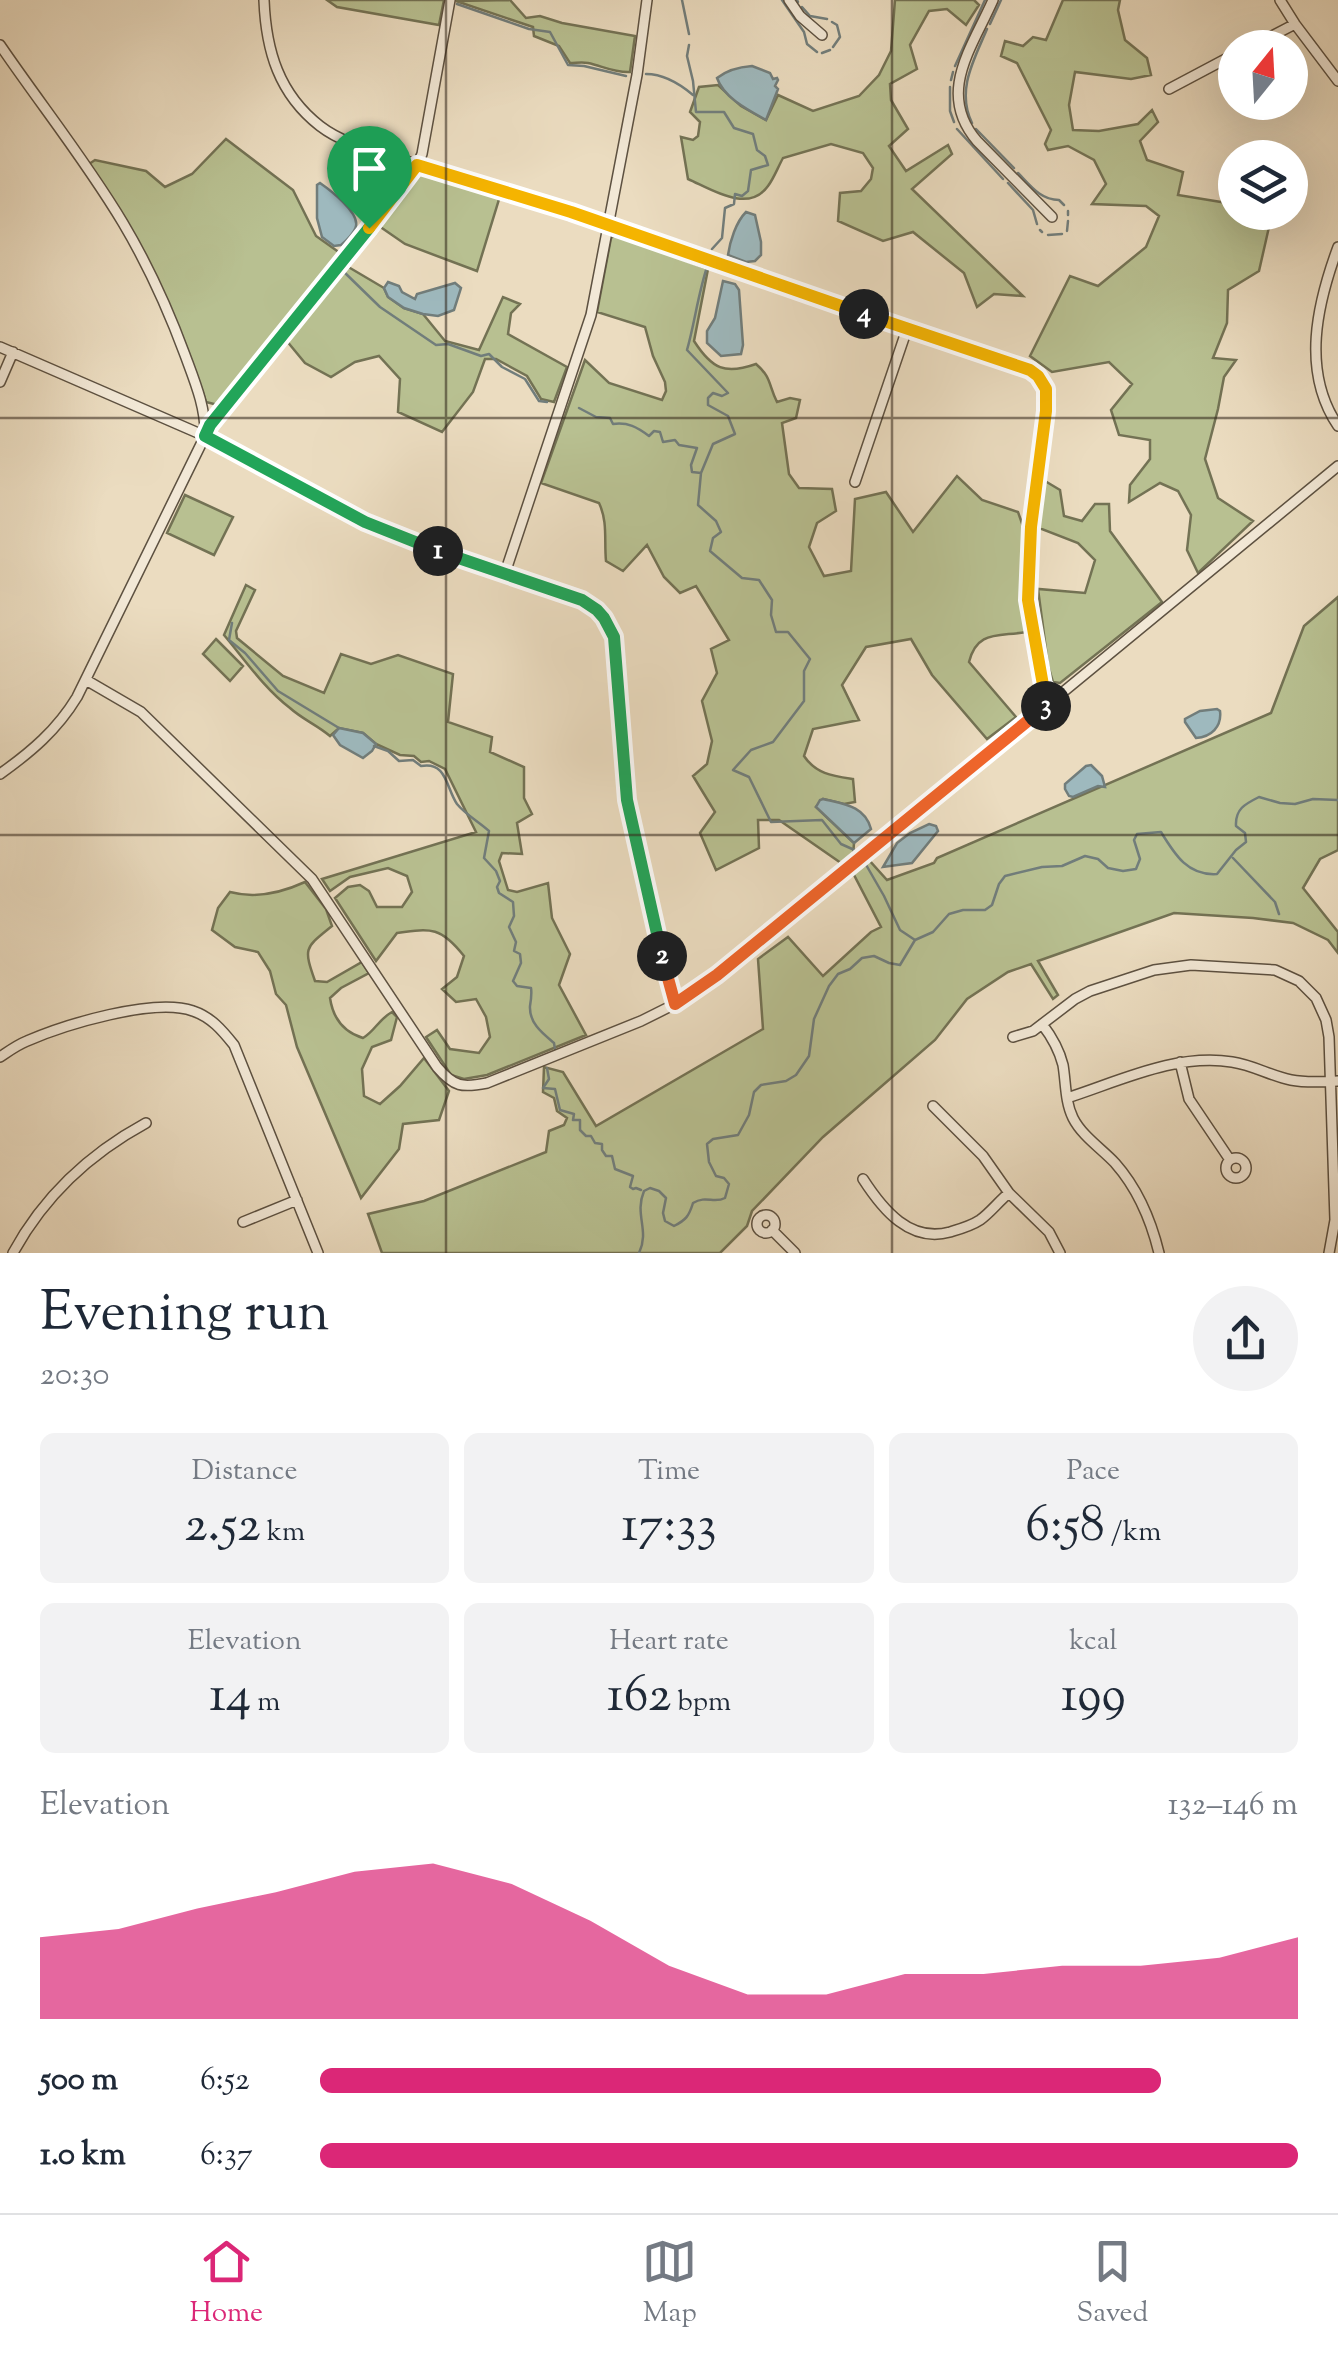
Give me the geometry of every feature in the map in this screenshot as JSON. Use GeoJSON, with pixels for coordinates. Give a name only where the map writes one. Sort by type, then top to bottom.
{"type":"FeatureCollection","features":[{"type":"Feature","properties":{"kind":"street"},"geometry":{"type":"LineString","coordinates":[[264,0],[272,62],[293,100],[332,135],[608,225],[1030,370],[1038,376],[1046,389],[1046,411],[1031,527],[1028,600],[1043,685],[1054,700]]}},
{"type":"Feature","properties":{"kind":"street"},"geometry":{"type":"LineString","coordinates":[[0,774],[55,729],[68,712],[210,425],[417,165],[450,0]]}},
{"type":"Feature","properties":{"kind":"street"},"geometry":{"type":"LineString","coordinates":[[505,573],[590,315],[637,74],[646,0]]}},
{"type":"Feature","properties":{"kind":"street"},"geometry":{"type":"LineString","coordinates":[[789,0],[822,35]]}},
{"type":"Feature","properties":{"kind":"street"},"geometry":{"type":"LineString","coordinates":[[993,0],[961,70],[958,110],[976,141],[1052,218]]}},
{"type":"Feature","properties":{"kind":"street"},"geometry":{"type":"LineString","coordinates":[[1280,0],[1338,81]]}},
{"type":"Feature","properties":{"kind":"street"},"geometry":{"type":"LineString","coordinates":[[1283,30],[1294,24]]}},
{"type":"Feature","properties":{"kind":"street"},"geometry":{"type":"LineString","coordinates":[[0,46],[81,159],[140,253],[187,361],[206,416],[205,436]]}},
{"type":"Feature","properties":{"kind":"street"},"geometry":{"type":"LineString","coordinates":[[1168,88],[1218,63]]}},
{"type":"Feature","properties":{"kind":"street"},"geometry":{"type":"LineString","coordinates":[[1338,247],[1319,308],[1316,360],[1324,396],[1338,426]]}},
{"type":"Feature","properties":{"kind":"street"},"geometry":{"type":"LineString","coordinates":[[855,482],[907,329]]}},
{"type":"Feature","properties":{"kind":"street"},"geometry":{"type":"LineString","coordinates":[[0,347],[205,436],[380,530],[588,604],[604,618],[614,637],[627,800],[675,1004]]}},
{"type":"Feature","properties":{"kind":"street"},"geometry":{"type":"LineString","coordinates":[[0,382],[13,352]]}},
{"type":"Feature","properties":{"kind":"street"},"geometry":{"type":"LineString","coordinates":[[86,680],[141,712],[312,879],[437,1068],[456,1085],[468,1086],[641,1022],[717,975],[1338,466]]}},
{"type":"Feature","properties":{"kind":"street"},"geometry":{"type":"LineString","coordinates":[[1013,1037],[1034,1031],[1090,991],[1154,970],[1191,964],[1274,970],[1299,980],[1316,998],[1326,1020],[1335,1081],[1335,1220],[1328,1253]]}},
{"type":"Feature","properties":{"kind":"street"},"geometry":{"type":"LineString","coordinates":[[0,1057],[23,1042],[65,1026],[119,1013],[174,1007],[211,1020],[234,1045],[318,1253]]}},
{"type":"Feature","properties":{"kind":"street"},"geometry":{"type":"LineString","coordinates":[[1042,1024],[1060,1054],[1076,1124],[1116,1164],[1139,1197],[1159,1253]]}},
{"type":"Feature","properties":{"kind":"street"},"geometry":{"type":"LineString","coordinates":[[1068,1098],[1194,1059],[1249,1065],[1289,1080],[1335,1081]]}},
{"type":"Feature","properties":{"kind":"street"},"geometry":{"type":"LineString","coordinates":[[1180,1062],[1189,1099],[1230,1160]]}},
{"type":"Feature","properties":{"kind":"street"},"geometry":{"type":"LineString","coordinates":[[933,1106],[983,1156],[1009,1192],[1048,1232],[1060,1253]]}},
{"type":"Feature","properties":{"kind":"street"},"geometry":{"type":"LineString","coordinates":[[13,1253],[41,1209],[72,1174],[146,1123]]}},
{"type":"Feature","properties":{"kind":"street"},"geometry":{"type":"LineString","coordinates":[[863,1179],[874,1197],[904,1226],[928,1236],[962,1229],[979,1220],[1009,1192]]}},
{"type":"Feature","properties":{"kind":"street"},"geometry":{"type":"LineString","coordinates":[[244,1222],[297,1200]]}},
{"type":"Feature","properties":{"kind":"street"},"geometry":{"type":"LineString","coordinates":[[772,1230],[795,1253]]}},
{"type":"Feature","properties":{"kind":"green space"},"geometry":{"type":"Polygon","coordinates":[[[327,0],[444,0],[439,25],[337,7],[327,0]]]}},
{"type":"Feature","properties":{"kind":"green space"},"geometry":{"type":"Polygon","coordinates":[[[510,0],[526,18],[540,16],[635,36],[630,72],[570,63],[559,46],[534,36],[533,27],[456,1],[510,0]]]}},
{"type":"Feature","properties":{"kind":"green space"},"geometry":{"type":"Polygon","coordinates":[[[895,0],[974,0],[979,5],[966,25],[947,9],[929,11],[910,45],[917,69],[890,84],[891,100],[908,129],[889,146],[906,171],[948,145],[952,154],[912,189],[1023,296],[994,294],[977,307],[964,273],[913,232],[883,241],[838,221],[840,193],[861,191],[871,179],[873,168],[863,153],[831,144],[783,158],[768,186],[750,198],[729,197],[688,179],[681,137],[693,140],[698,136],[700,122],[690,112],[699,87],[718,85],[741,106],[766,120],[778,95],[813,111],[859,96],[879,75],[891,51],[895,0]]]}},
{"type":"Feature","properties":{"kind":"green space"},"geometry":{"type":"Polygon","coordinates":[[[1063,0],[1120,0],[1118,10],[1125,40],[1147,58],[1151,75],[1131,79],[1075,72],[1069,105],[1073,130],[1099,131],[1138,124],[1152,110],[1158,122],[1140,141],[1147,160],[1183,172],[1178,195],[1218,202],[1218,230],[1268,230],[1259,271],[1228,290],[1227,323],[1213,358],[1236,360],[1224,377],[1205,459],[1218,498],[1253,521],[1198,573],[1187,550],[1191,515],[1178,491],[1160,483],[1129,502],[1130,485],[1150,459],[1150,440],[1119,435],[1111,410],[1132,384],[1109,362],[1052,372],[1030,356],[1070,276],[1098,286],[1146,247],[1159,216],[1146,206],[1092,204],[1106,184],[1094,160],[1068,146],[1048,150],[1045,144],[1051,130],[1017,63],[1001,56],[1005,41],[1023,46],[1033,37],[1046,40],[1063,0]]]}},
{"type":"Feature","properties":{"kind":"green space"},"geometry":{"type":"Polygon","coordinates":[[[226,139],[293,190],[316,236],[340,253],[218,405],[206,402],[157,278],[126,220],[89,164],[95,160],[146,171],[165,187],[192,174],[226,139]]]}},
{"type":"Feature","properties":{"kind":"green space"},"geometry":{"type":"Polygon","coordinates":[[[422,173],[500,196],[477,271],[405,244],[379,226],[422,173]]]}},
{"type":"Feature","properties":{"kind":"green space"},"geometry":{"type":"Polygon","coordinates":[[[616,234],[708,269],[694,341],[720,367],[736,369],[756,364],[767,377],[777,402],[800,400],[796,418],[782,423],[789,474],[799,488],[832,489],[836,511],[817,523],[809,547],[824,576],[851,571],[855,499],[886,492],[913,532],[957,476],[982,500],[1018,512],[1025,532],[1026,632],[983,640],[969,662],[1016,717],[987,739],[932,675],[911,639],[866,647],[842,685],[859,720],[813,729],[804,756],[820,770],[853,779],[855,802],[844,804],[823,799],[816,807],[854,843],[853,856],[841,863],[779,820],[758,820],[759,848],[716,870],[700,833],[715,812],[693,776],[707,764],[712,741],[702,701],[717,673],[711,649],[729,640],[696,586],[680,593],[664,577],[647,545],[623,571],[606,561],[605,524],[599,503],[541,483],[585,360],[609,383],[662,400],[666,391],[645,327],[597,312],[611,238],[616,234]]]}},
{"type":"Feature","properties":{"kind":"green space"},"geometry":{"type":"Polygon","coordinates":[[[345,265],[384,288],[388,297],[404,308],[423,314],[445,341],[479,350],[503,297],[520,304],[511,313],[508,334],[567,367],[554,402],[541,399],[527,376],[496,359],[485,359],[473,392],[442,432],[398,412],[400,379],[379,356],[355,362],[331,377],[305,363],[286,340],[345,265]]]}},
{"type":"Feature","properties":{"kind":"green space"},"geometry":{"type":"Polygon","coordinates":[[[1045,481],[1060,490],[1064,516],[1082,521],[1095,504],[1109,504],[1110,531],[1162,602],[1060,683],[1053,682],[1048,665],[1038,589],[1085,593],[1095,560],[1078,543],[1039,528],[1045,481]]]}},
{"type":"Feature","properties":{"kind":"green space"},"geometry":{"type":"Polygon","coordinates":[[[185,495],[233,517],[214,555],[167,533],[185,495]]]}},
{"type":"Feature","properties":{"kind":"green space"},"geometry":{"type":"Polygon","coordinates":[[[246,585],[255,590],[236,631],[237,638],[283,676],[324,693],[341,654],[371,664],[398,655],[453,674],[448,722],[492,737],[490,752],[524,767],[524,798],[532,814],[517,823],[522,854],[502,853],[499,861],[508,890],[517,892],[548,883],[552,918],[570,954],[559,985],[586,1035],[487,1075],[464,1079],[451,1075],[426,1037],[437,1030],[450,1049],[479,1053],[490,1037],[486,1017],[476,999],[456,1002],[442,989],[457,977],[464,956],[449,939],[419,930],[397,933],[376,961],[335,898],[348,887],[360,885],[369,891],[377,907],[402,907],[412,892],[407,876],[388,868],[350,877],[330,891],[322,879],[476,832],[445,769],[414,756],[400,755],[363,733],[339,728],[330,736],[263,683],[224,635],[246,585]]]}},
{"type":"Feature","properties":{"kind":"green space"},"geometry":{"type":"Polygon","coordinates":[[[1338,597],[1338,850],[1320,859],[1303,888],[1338,932],[1338,953],[1328,940],[1293,923],[1174,913],[1038,961],[1058,995],[1053,999],[1031,964],[1008,972],[967,999],[935,1040],[823,1137],[752,1211],[747,1226],[720,1253],[382,1253],[368,1214],[424,1201],[546,1152],[549,1131],[564,1125],[567,1118],[557,1111],[554,1098],[543,1092],[544,1067],[563,1072],[596,1126],[763,1029],[758,959],[788,937],[823,976],[881,927],[852,871],[868,859],[887,880],[934,863],[937,858],[1271,713],[1304,626],[1338,597]]]}},
{"type":"Feature","properties":{"kind":"green space"},"geometry":{"type":"Polygon","coordinates":[[[216,639],[243,666],[230,681],[203,654],[216,639]]]}},
{"type":"Feature","properties":{"kind":"green space"},"geometry":{"type":"Polygon","coordinates":[[[305,882],[326,909],[332,926],[309,949],[315,981],[327,982],[362,962],[369,973],[330,998],[340,1023],[363,1038],[392,1012],[397,1017],[391,1040],[372,1047],[362,1069],[364,1096],[380,1104],[424,1058],[449,1091],[439,1120],[403,1124],[399,1149],[361,1198],[297,1047],[286,1005],[276,994],[270,971],[258,952],[235,947],[212,930],[218,908],[230,892],[268,894],[305,882]]]}},
{"type":"Feature","properties":{"kind":"water"},"geometry":{"type":"Polygon","coordinates":[[[752,66],[778,80],[766,120],[731,97],[717,78],[733,69],[752,66]]]}},
{"type":"Feature","properties":{"kind":"water"},"geometry":{"type":"Polygon","coordinates":[[[320,183],[343,202],[356,220],[354,231],[341,245],[334,246],[322,237],[317,218],[320,183]]]}},
{"type":"Feature","properties":{"kind":"water"},"geometry":{"type":"Polygon","coordinates":[[[746,212],[755,215],[761,255],[746,262],[728,255],[734,232],[746,212]]]}},
{"type":"Feature","properties":{"kind":"water"},"geometry":{"type":"Polygon","coordinates":[[[723,281],[735,284],[739,290],[741,354],[721,356],[707,343],[723,281]]]}},
{"type":"Feature","properties":{"kind":"water"},"geometry":{"type":"Polygon","coordinates":[[[388,282],[415,299],[417,294],[455,283],[461,288],[454,310],[438,316],[404,308],[388,297],[384,288],[388,282]]]}},
{"type":"Feature","properties":{"kind":"water"},"geometry":{"type":"Polygon","coordinates":[[[1217,709],[1217,726],[1211,733],[1196,738],[1185,719],[1200,711],[1217,709]]]}},
{"type":"Feature","properties":{"kind":"water"},"geometry":{"type":"Polygon","coordinates":[[[339,728],[363,733],[376,744],[363,758],[340,745],[333,735],[339,728]]]}},
{"type":"Feature","properties":{"kind":"water"},"geometry":{"type":"Polygon","coordinates":[[[1091,765],[1102,776],[1105,787],[1069,796],[1065,784],[1091,765]]]}},
{"type":"Feature","properties":{"kind":"water"},"geometry":{"type":"Polygon","coordinates":[[[823,799],[859,811],[871,829],[854,843],[816,807],[823,799]]]}},
{"type":"Feature","properties":{"kind":"water"},"geometry":{"type":"Polygon","coordinates":[[[929,824],[938,831],[912,863],[883,867],[897,843],[929,824]]]}},
{"type":"Feature","properties":{"kind":"waterway"},"geometry":{"type":"LineString","coordinates":[[682,0],[689,34]]}},
{"type":"Feature","properties":{"kind":"waterway"},"geometry":{"type":"LineString","coordinates":[[782,0],[804,32],[807,44],[817,52]]}},
{"type":"Feature","properties":{"kind":"waterway"},"geometry":{"type":"LineString","coordinates":[[955,66],[985,0]]}},
{"type":"Feature","properties":{"kind":"waterway"},"geometry":{"type":"LineString","coordinates":[[990,24],[1001,0]]}},
{"type":"Feature","properties":{"kind":"waterway"},"geometry":{"type":"LineString","coordinates":[[457,4],[529,29],[550,32],[568,65],[626,76]]}},
{"type":"Feature","properties":{"kind":"waterway"},"geometry":{"type":"LineString","coordinates":[[802,7],[810,16],[827,19]]}},
{"type":"Feature","properties":{"kind":"waterway"},"geometry":{"type":"LineString","coordinates":[[832,22],[840,37],[833,47]]}},
{"type":"Feature","properties":{"kind":"waterway"},"geometry":{"type":"LineString","coordinates":[[972,123],[966,87],[987,29]]}},
{"type":"Feature","properties":{"kind":"waterway"},"geometry":{"type":"LineString","coordinates":[[689,45],[687,56],[696,112],[724,112],[734,128],[753,134],[757,150],[768,165],[751,170],[748,191],[742,196],[735,194],[734,204],[725,208],[722,238],[712,249]]}},
{"type":"Feature","properties":{"kind":"waterway"},"geometry":{"type":"LineString","coordinates":[[822,53],[830,50]]}},
{"type":"Feature","properties":{"kind":"waterway"},"geometry":{"type":"LineString","coordinates":[[951,80],[953,72]]}},
{"type":"Feature","properties":{"kind":"waterway"},"geometry":{"type":"LineString","coordinates":[[646,74],[671,80],[693,95]]}},
{"type":"Feature","properties":{"kind":"waterway"},"geometry":{"type":"LineString","coordinates":[[950,87],[954,122]]}},
{"type":"Feature","properties":{"kind":"waterway"},"geometry":{"type":"LineString","coordinates":[[957,129],[1003,179]]}},
{"type":"Feature","properties":{"kind":"waterway"},"geometry":{"type":"LineString","coordinates":[[976,129],[1014,168]]}},
{"type":"Feature","properties":{"kind":"waterway"},"geometry":{"type":"LineString","coordinates":[[1018,173],[1041,195],[1064,205]]}},
{"type":"Feature","properties":{"kind":"waterway"},"geometry":{"type":"LineString","coordinates":[[1008,183],[1033,210],[1037,224]]}},
{"type":"Feature","properties":{"kind":"waterway"},"geometry":{"type":"LineString","coordinates":[[1067,231],[1068,221]]}},
{"type":"Feature","properties":{"kind":"waterway"},"geometry":{"type":"LineString","coordinates":[[1048,235],[1062,234]]}},
{"type":"Feature","properties":{"kind":"waterway"},"geometry":{"type":"LineString","coordinates":[[708,264],[687,350],[728,393],[713,393],[708,405],[728,416],[735,434],[713,444],[701,473],[698,505],[716,521],[721,532],[713,538],[710,551],[742,578],[759,580],[772,600],[776,632],[788,632],[810,659],[804,671],[804,701],[773,742],[751,750],[733,770],[749,777],[771,822],[822,820],[841,844],[859,852]]}},
{"type":"Feature","properties":{"kind":"waterway"},"geometry":{"type":"LineString","coordinates":[[343,271],[380,307],[436,345],[448,344],[481,356],[489,354],[502,367],[525,379],[539,401],[547,402]]}},
{"type":"Feature","properties":{"kind":"waterway"},"geometry":{"type":"LineString","coordinates":[[579,408],[649,436],[660,432],[663,442],[675,440],[679,445],[697,448],[692,472],[701,473]]}},
{"type":"Feature","properties":{"kind":"waterway"},"geometry":{"type":"LineString","coordinates":[[232,623],[229,640],[278,691],[339,728]]}},
{"type":"Feature","properties":{"kind":"waterway"},"geometry":{"type":"LineString","coordinates":[[374,746],[399,761],[413,760],[421,766],[436,768],[445,777],[457,804],[489,831],[484,858],[496,871],[499,893],[513,902],[514,916],[509,927],[521,963],[513,981],[517,986],[531,988],[532,1018],[555,1049]]}},
{"type":"Feature","properties":{"kind":"waterway"},"geometry":{"type":"LineString","coordinates":[[639,1253],[644,1191],[650,1188],[666,1198],[665,1221],[674,1226],[686,1217],[693,1203],[725,1198],[729,1184],[716,1176],[707,1144],[713,1139],[738,1135],[749,1115],[754,1092],[761,1085],[786,1081],[796,1075],[809,1056],[814,1019],[829,986],[838,974],[862,958],[874,956],[900,965],[915,940],[933,932],[949,914],[985,910],[992,905],[1005,876],[1062,866],[1085,856],[1098,859],[1108,868],[1136,869],[1140,859],[1134,840],[1137,834],[1161,832],[1190,868],[1217,874],[1246,842],[1236,820],[1249,802],[1259,797],[1295,804],[1313,799],[1338,800]]}},
{"type":"Feature","properties":{"kind":"waterway"},"geometry":{"type":"LineString","coordinates":[[1233,858],[1275,902],[1279,914]]}},
{"type":"Feature","properties":{"kind":"waterway"},"geometry":{"type":"LineString","coordinates":[[865,863],[900,930],[915,940]]}},
{"type":"Feature","properties":{"kind":"waterway"},"geometry":{"type":"LineString","coordinates":[[547,1068],[549,1079],[543,1088],[555,1089],[560,1110],[574,1114],[573,1120],[580,1120],[580,1130],[602,1144],[606,1156],[612,1156],[615,1169],[633,1176],[630,1187],[641,1190]]}},
{"type":"Feature","properties":{"kind":"route"},"geometry":{"type":"LineString","coordinates":[[417,165],[571,212],[1030,370],[1046,389],[1031,527],[1028,600],[1043,685],[1054,700],[717,975],[675,1004],[627,800],[614,637],[604,618],[573,596],[380,530],[205,436],[369,228],[417,165]]}}]}
